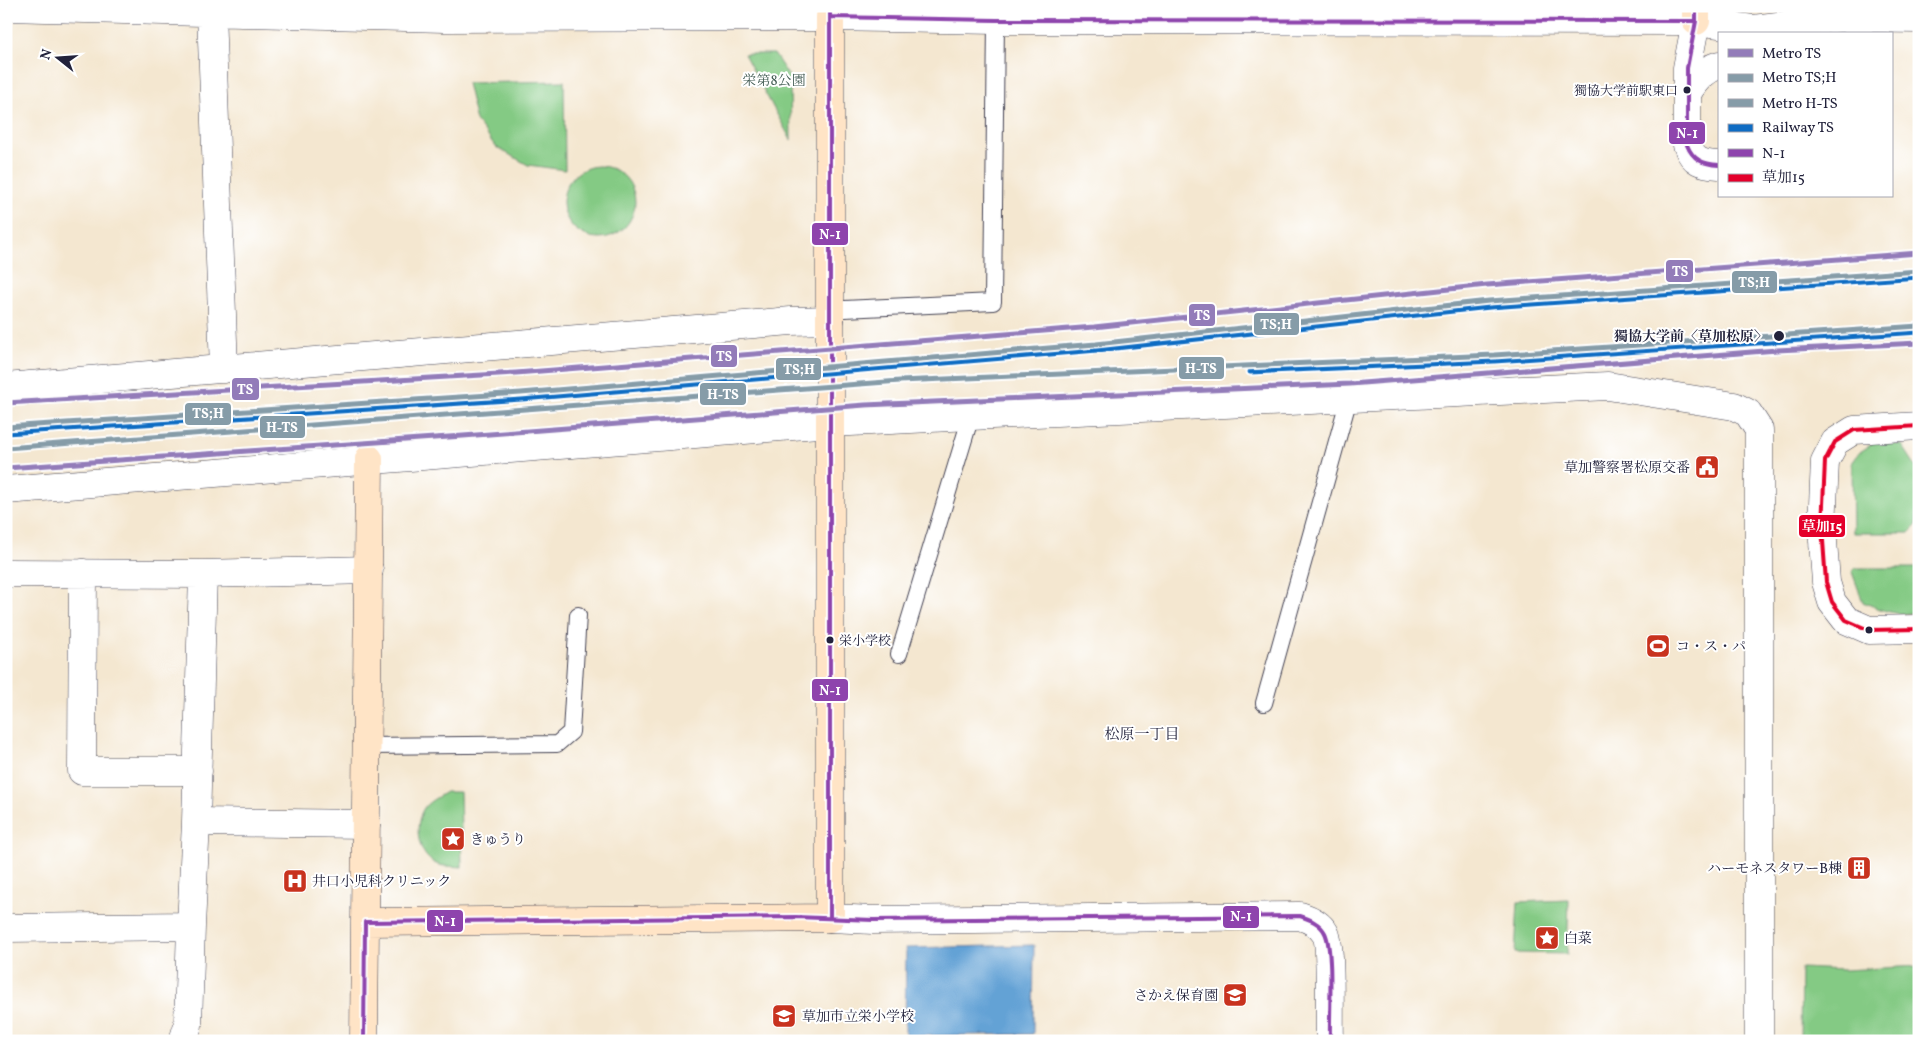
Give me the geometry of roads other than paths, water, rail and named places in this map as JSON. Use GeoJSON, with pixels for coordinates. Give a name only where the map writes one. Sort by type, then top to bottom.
{"type":"FeatureCollection","features":[{"type":"Feature","properties":{"kind":"street"},"geometry":{"type":"LineString","coordinates":[[6,6],[445,18],[830,12],[996,20],[1696,14],[1754,29],[1841,12],[1919,19]]}},
{"type":"Feature","properties":{"kind":"street"},"geometry":{"type":"LineString","coordinates":[[211,12],[224,369]]}},
{"type":"Feature","properties":{"kind":"street"},"geometry":{"type":"LineString","coordinates":[[830,12],[837,315],[830,423],[830,918]]}},
{"type":"Feature","properties":{"kind":"street"},"geometry":{"type":"LineString","coordinates":[[1696,14],[1707,41],[1718,51]]}},
{"type":"Feature","properties":{"kind":"street"},"geometry":{"type":"LineString","coordinates":[[1696,14],[1690,46],[1687,145],[1691,156],[1704,164],[1718,165]]}},
{"type":"Feature","properties":{"kind":"street"},"geometry":{"type":"LineString","coordinates":[[1688,92],[1696,79],[1710,68],[1718,65]]}},
{"type":"Feature","properties":{"kind":"street"},"geometry":{"type":"LineString","coordinates":[[6,387],[781,322],[837,315]]}},
{"type":"Feature","properties":{"kind":"street"},"geometry":{"type":"LineString","coordinates":[[6,490],[830,423],[971,416],[1608,386],[1734,406],[1748,413],[1759,430],[1759,1041]]}},
{"type":"Feature","properties":{"kind":"street"},"geometry":{"type":"LineString","coordinates":[[1919,426],[1854,430],[1835,442],[1824,461],[1822,527],[1826,582],[1832,602],[1846,620],[1869,630],[1919,629]]}},
{"type":"Feature","properties":{"kind":"street"},"geometry":{"type":"LineString","coordinates":[[364,1041],[369,460]]}},
{"type":"Feature","properties":{"kind":"street"},"geometry":{"type":"LineString","coordinates":[[6,573],[203,574],[369,570]]}},
{"type":"Feature","properties":{"kind":"street"},"geometry":{"type":"LineString","coordinates":[[83,573],[82,771],[198,771]]}},
{"type":"Feature","properties":{"kind":"street"},"geometry":{"type":"LineString","coordinates":[[182,1041],[188,1025],[198,771],[203,574]]}},
{"type":"Feature","properties":{"kind":"street"},"geometry":{"type":"LineString","coordinates":[[196,822],[366,824]]}},
{"type":"Feature","properties":{"kind":"street"},"geometry":{"type":"LineString","coordinates":[[365,922],[796,917],[873,920],[1300,916],[1314,920],[1326,933],[1330,1041]]}},
{"type":"Feature","properties":{"kind":"street"},"geometry":{"type":"LineString","coordinates":[[6,928],[191,926]]}},
{"type":"Feature","properties":{"kind":"lane"},"geometry":{"type":"LineString","coordinates":[[837,315],[993,302],[996,20]]}},
{"type":"Feature","properties":{"kind":"lane"},"geometry":{"type":"LineString","coordinates":[[1264,703],[1349,398]]}},
{"type":"Feature","properties":{"kind":"lane"},"geometry":{"type":"LineString","coordinates":[[899,654],[971,416]]}},
{"type":"Feature","properties":{"kind":"lane"},"geometry":{"type":"LineString","coordinates":[[366,746],[557,744],[571,732],[578,615]]}},
{"type":"Feature","properties":{"kind":"water"},"geometry":{"type":"Polygon","coordinates":[[[1034,945],[1033,1034],[905,1036],[906,948],[1034,945]]]}},
{"type":"Feature","properties":{"kind":"metro line","name":"TS"},"geometry":{"type":"LineString","coordinates":[[6,403],[516,373],[1094,327],[1487,285],[1919,253]]}},
{"type":"Feature","properties":{"kind":"metro line","name":"TS;H"},"geometry":{"type":"LineString","coordinates":[[6,427],[521,393],[1096,344],[1489,301],[1919,271]]}},
{"type":"Feature","properties":{"kind":"metro line","name":"H-TS"},"geometry":{"type":"LineString","coordinates":[[6,448],[900,381],[1494,355],[1919,326]]}},
{"type":"Feature","properties":{"kind":"metro line","name":"TS"},"geometry":{"type":"LineString","coordinates":[[6,468],[463,436],[865,405],[1350,384],[1777,350],[1919,343]]}},
{"type":"Feature","properties":{"kind":"rail line","name":"TS"},"geometry":{"type":"LineString","coordinates":[[6,433],[522,399],[1097,350],[1490,307],[1919,277]]}},
{"type":"Feature","properties":{"kind":"rail line","name":"TS"},"geometry":{"type":"LineString","coordinates":[[1250,372],[1494,361],[1919,332]]}},
{"type":"Feature","properties":{"kind":"place","name":"獨協大学前駅東口"},"geometry":{"type":"Point","coordinates":[1687,90]}},
{"type":"Feature","properties":{"kind":"place","name":"獨協大学前〈草加松原〉"},"geometry":{"type":"Point","coordinates":[1779,336]}},
{"type":"Feature","properties":{"kind":"place","name":"草加警察署松原交番"},"geometry":{"type":"Point","coordinates":[1707,467]}},
{"type":"Feature","properties":{"kind":"place","name":"栄小学校"},"geometry":{"type":"Point","coordinates":[830,640]}},
{"type":"Feature","properties":{"kind":"place","name":"コ・ス・パ"},"geometry":{"type":"Point","coordinates":[1658,646]}},
{"type":"Feature","properties":{"kind":"place","name":"きゅうり"},"geometry":{"type":"Point","coordinates":[453,839]}},
{"type":"Feature","properties":{"kind":"place","name":"ハーモネスタワーB棟"},"geometry":{"type":"Point","coordinates":[1859,868]}},
{"type":"Feature","properties":{"kind":"place","name":"井口小児科クリニック"},"geometry":{"type":"Point","coordinates":[295,881]}},
{"type":"Feature","properties":{"kind":"place","name":"白菜"},"geometry":{"type":"Point","coordinates":[1547,938]}},
{"type":"Feature","properties":{"kind":"place","name":"さかえ保育園"},"geometry":{"type":"Point","coordinates":[1235,995]}},
{"type":"Feature","properties":{"kind":"place","name":"草加市立栄小学校"},"geometry":{"type":"Point","coordinates":[784,1016]}},
{"type":"Feature","properties":{"kind":"district","name":"松原一丁目"},"geometry":{"type":"Point","coordinates":[1142,734]}},
{"type":"Feature","properties":{"kind":"park label","name":"栄第8公園"},"geometry":{"type":"Point","coordinates":[774,80]}}]}
